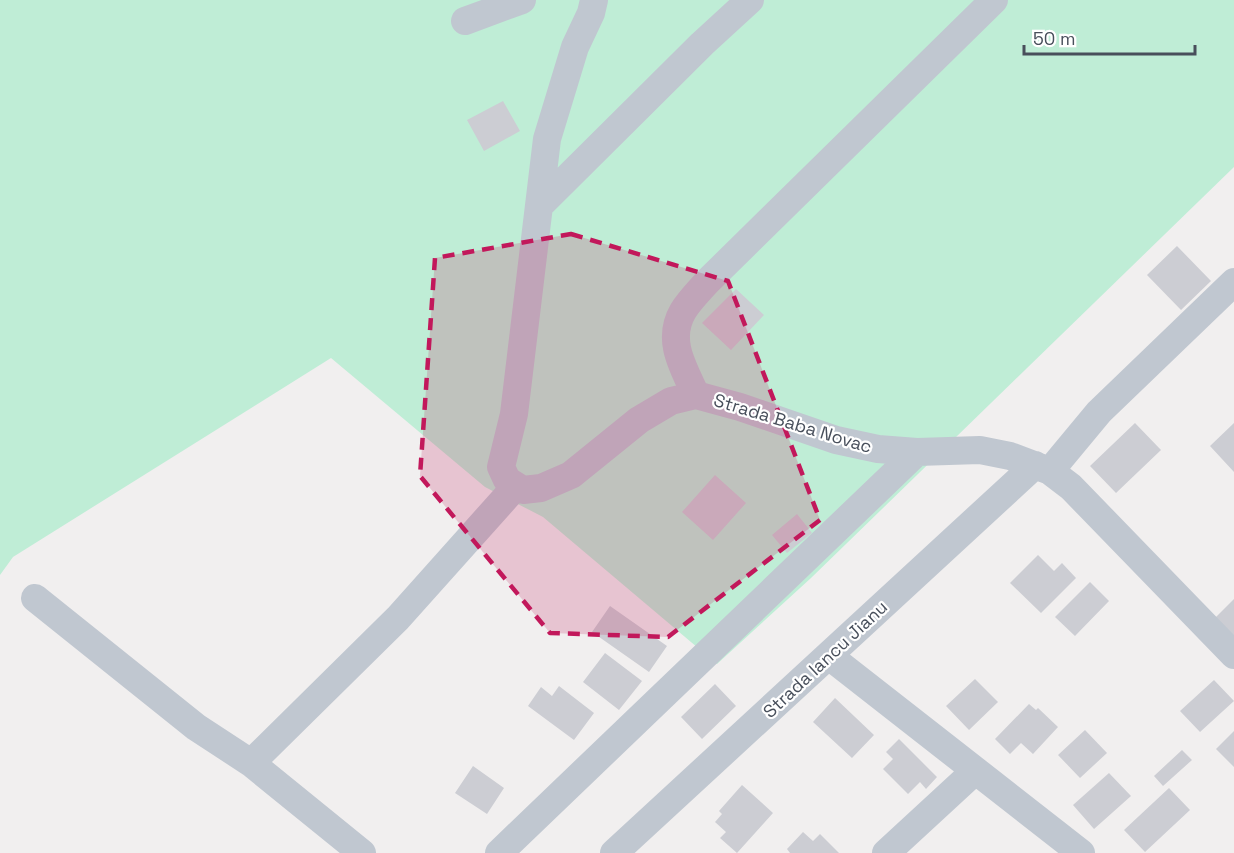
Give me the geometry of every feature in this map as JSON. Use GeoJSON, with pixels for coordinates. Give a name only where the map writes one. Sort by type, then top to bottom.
{"type":"FeatureCollection","features":[{"type":"Feature","properties":{"kind":"street"},"geometry":{"type":"LineString","coordinates":[[465,21],[522,0]]}},
{"type":"Feature","properties":{"kind":"street"},"geometry":{"type":"LineString","coordinates":[[251,763],[398,618],[516,486],[507,480],[501,467],[514,414],[547,140],[575,46],[591,13],[594,0]]}},
{"type":"Feature","properties":{"kind":"street"},"geometry":{"type":"LineString","coordinates":[[540,205],[702,44],[750,0]]}},
{"type":"Feature","properties":{"kind":"street"},"geometry":{"type":"LineString","coordinates":[[696,395],[676,354],[676,328],[684,310],[707,282],[994,0]]}},
{"type":"Feature","properties":{"kind":"street","name":"Strada Iancu Jianu"},"geometry":{"type":"LineString","coordinates":[[614,853],[829,656],[1042,468],[1234,282]]}},
{"type":"Feature","properties":{"kind":"street","name":"Strada Baba Novac"},"geometry":{"type":"LineString","coordinates":[[516,486],[523,490],[541,488],[571,475],[639,420],[671,401],[696,395],[740,407],[836,440],[878,449],[916,452],[980,450],[1011,456],[1042,468],[1071,487],[1234,655]]}},
{"type":"Feature","properties":{"kind":"street"},"geometry":{"type":"LineString","coordinates":[[499,853],[916,452]]}},
{"type":"Feature","properties":{"kind":"street"},"geometry":{"type":"LineString","coordinates":[[35,598],[196,726],[251,763],[362,853]]}},
{"type":"Feature","properties":{"kind":"street"},"geometry":{"type":"LineString","coordinates":[[829,656],[1082,853]]}},
{"type":"Feature","properties":{"kind":"street"},"geometry":{"type":"LineString","coordinates":[[886,853],[975,771]]}},
{"type":"Feature","properties":{"kind":"highlighted area"},"geometry":{"type":"Polygon","coordinates":[[[571,234],[728,281],[820,520],[668,637],[550,633],[420,476],[435,258],[571,234]]]}},
{"type":"Feature","properties":{"kind":"green space"},"geometry":{"type":"Polygon","coordinates":[[[0,0],[1234,0],[1234,167],[811,578],[717,664],[543,517],[485,487],[331,358],[13,557],[0,575],[0,0]]]}},
{"type":"Feature","properties":{"kind":"building"},"geometry":{"type":"Polygon","coordinates":[[[503,101],[520,131],[484,151],[467,120],[503,101]]]}},
{"type":"Feature","properties":{"kind":"building"},"geometry":{"type":"Polygon","coordinates":[[[1177,246],[1211,281],[1181,310],[1147,275],[1177,246]]]}},
{"type":"Feature","properties":{"kind":"building"},"geometry":{"type":"Polygon","coordinates":[[[736,289],[764,315],[731,350],[702,323],[736,289]]]}},
{"type":"Feature","properties":{"kind":"building"},"geometry":{"type":"Polygon","coordinates":[[[1135,423],[1161,450],[1116,493],[1090,466],[1135,423]]]}},
{"type":"Feature","properties":{"kind":"building"},"geometry":{"type":"Polygon","coordinates":[[[1234,423],[1234,472],[1210,446],[1234,423]]]}},
{"type":"Feature","properties":{"kind":"building"},"geometry":{"type":"Polygon","coordinates":[[[715,475],[746,503],[713,540],[682,512],[715,475]]]}},
{"type":"Feature","properties":{"kind":"building"},"geometry":{"type":"Polygon","coordinates":[[[797,514],[812,533],[787,553],[772,535],[797,514]]]}},
{"type":"Feature","properties":{"kind":"building"},"geometry":{"type":"Polygon","coordinates":[[[1038,555],[1054,571],[1062,563],[1076,578],[1041,613],[1010,583],[1038,555]]]}},
{"type":"Feature","properties":{"kind":"building"},"geometry":{"type":"Polygon","coordinates":[[[1090,582],[1109,601],[1075,636],[1055,617],[1090,582]]]}},
{"type":"Feature","properties":{"kind":"building"},"geometry":{"type":"Polygon","coordinates":[[[1234,599],[1234,637],[1211,622],[1234,599]]]}},
{"type":"Feature","properties":{"kind":"building"},"geometry":{"type":"Polygon","coordinates":[[[610,606],[667,646],[649,672],[592,632],[610,606]]]}},
{"type":"Feature","properties":{"kind":"building"},"geometry":{"type":"Polygon","coordinates":[[[605,653],[642,681],[619,710],[583,682],[605,653]]]}},
{"type":"Feature","properties":{"kind":"building"},"geometry":{"type":"Polygon","coordinates":[[[975,679],[998,702],[969,730],[946,706],[975,679]]]}},
{"type":"Feature","properties":{"kind":"building"},"geometry":{"type":"Polygon","coordinates":[[[1214,680],[1234,701],[1200,732],[1180,711],[1214,680]]]}},
{"type":"Feature","properties":{"kind":"building"},"geometry":{"type":"Polygon","coordinates":[[[715,684],[736,706],[702,739],[681,717],[715,684]]]}},
{"type":"Feature","properties":{"kind":"building"},"geometry":{"type":"Polygon","coordinates":[[[559,686],[594,713],[574,740],[528,706],[541,687],[552,696],[559,686]]]}},
{"type":"Feature","properties":{"kind":"building"},"geometry":{"type":"Polygon","coordinates":[[[835,698],[874,735],[852,758],[813,722],[835,698]]]}},
{"type":"Feature","properties":{"kind":"building"},"geometry":{"type":"Polygon","coordinates":[[[1029,704],[1036,710],[1038,708],[1058,727],[1033,754],[1021,743],[1010,754],[995,739],[1029,704]]]}},
{"type":"Feature","properties":{"kind":"building"},"geometry":{"type":"Polygon","coordinates":[[[1085,730],[1107,753],[1080,778],[1058,755],[1085,730]]]}},
{"type":"Feature","properties":{"kind":"building"},"geometry":{"type":"Polygon","coordinates":[[[1234,731],[1234,767],[1216,749],[1234,731]]]}},
{"type":"Feature","properties":{"kind":"building"},"geometry":{"type":"Polygon","coordinates":[[[899,739],[937,777],[926,789],[920,782],[908,794],[883,769],[893,759],[886,752],[899,739]]]}},
{"type":"Feature","properties":{"kind":"building"},"geometry":{"type":"Polygon","coordinates":[[[1182,750],[1192,760],[1163,786],[1154,776],[1182,750]]]}},
{"type":"Feature","properties":{"kind":"building"},"geometry":{"type":"Polygon","coordinates":[[[473,766],[504,788],[487,814],[455,793],[473,766]]]}},
{"type":"Feature","properties":{"kind":"building"},"geometry":{"type":"Polygon","coordinates":[[[1109,773],[1131,796],[1094,829],[1073,805],[1109,773]]]}},
{"type":"Feature","properties":{"kind":"building"},"geometry":{"type":"Polygon","coordinates":[[[742,785],[773,813],[737,853],[720,838],[726,832],[715,822],[722,814],[719,811],[742,785]]]}},
{"type":"Feature","properties":{"kind":"building"},"geometry":{"type":"Polygon","coordinates":[[[1169,788],[1190,810],[1145,852],[1124,830],[1169,788]]]}},
{"type":"Feature","properties":{"kind":"building"},"geometry":{"type":"Polygon","coordinates":[[[803,832],[813,841],[820,834],[839,853],[790,853],[787,849],[803,832]]]}}]}
